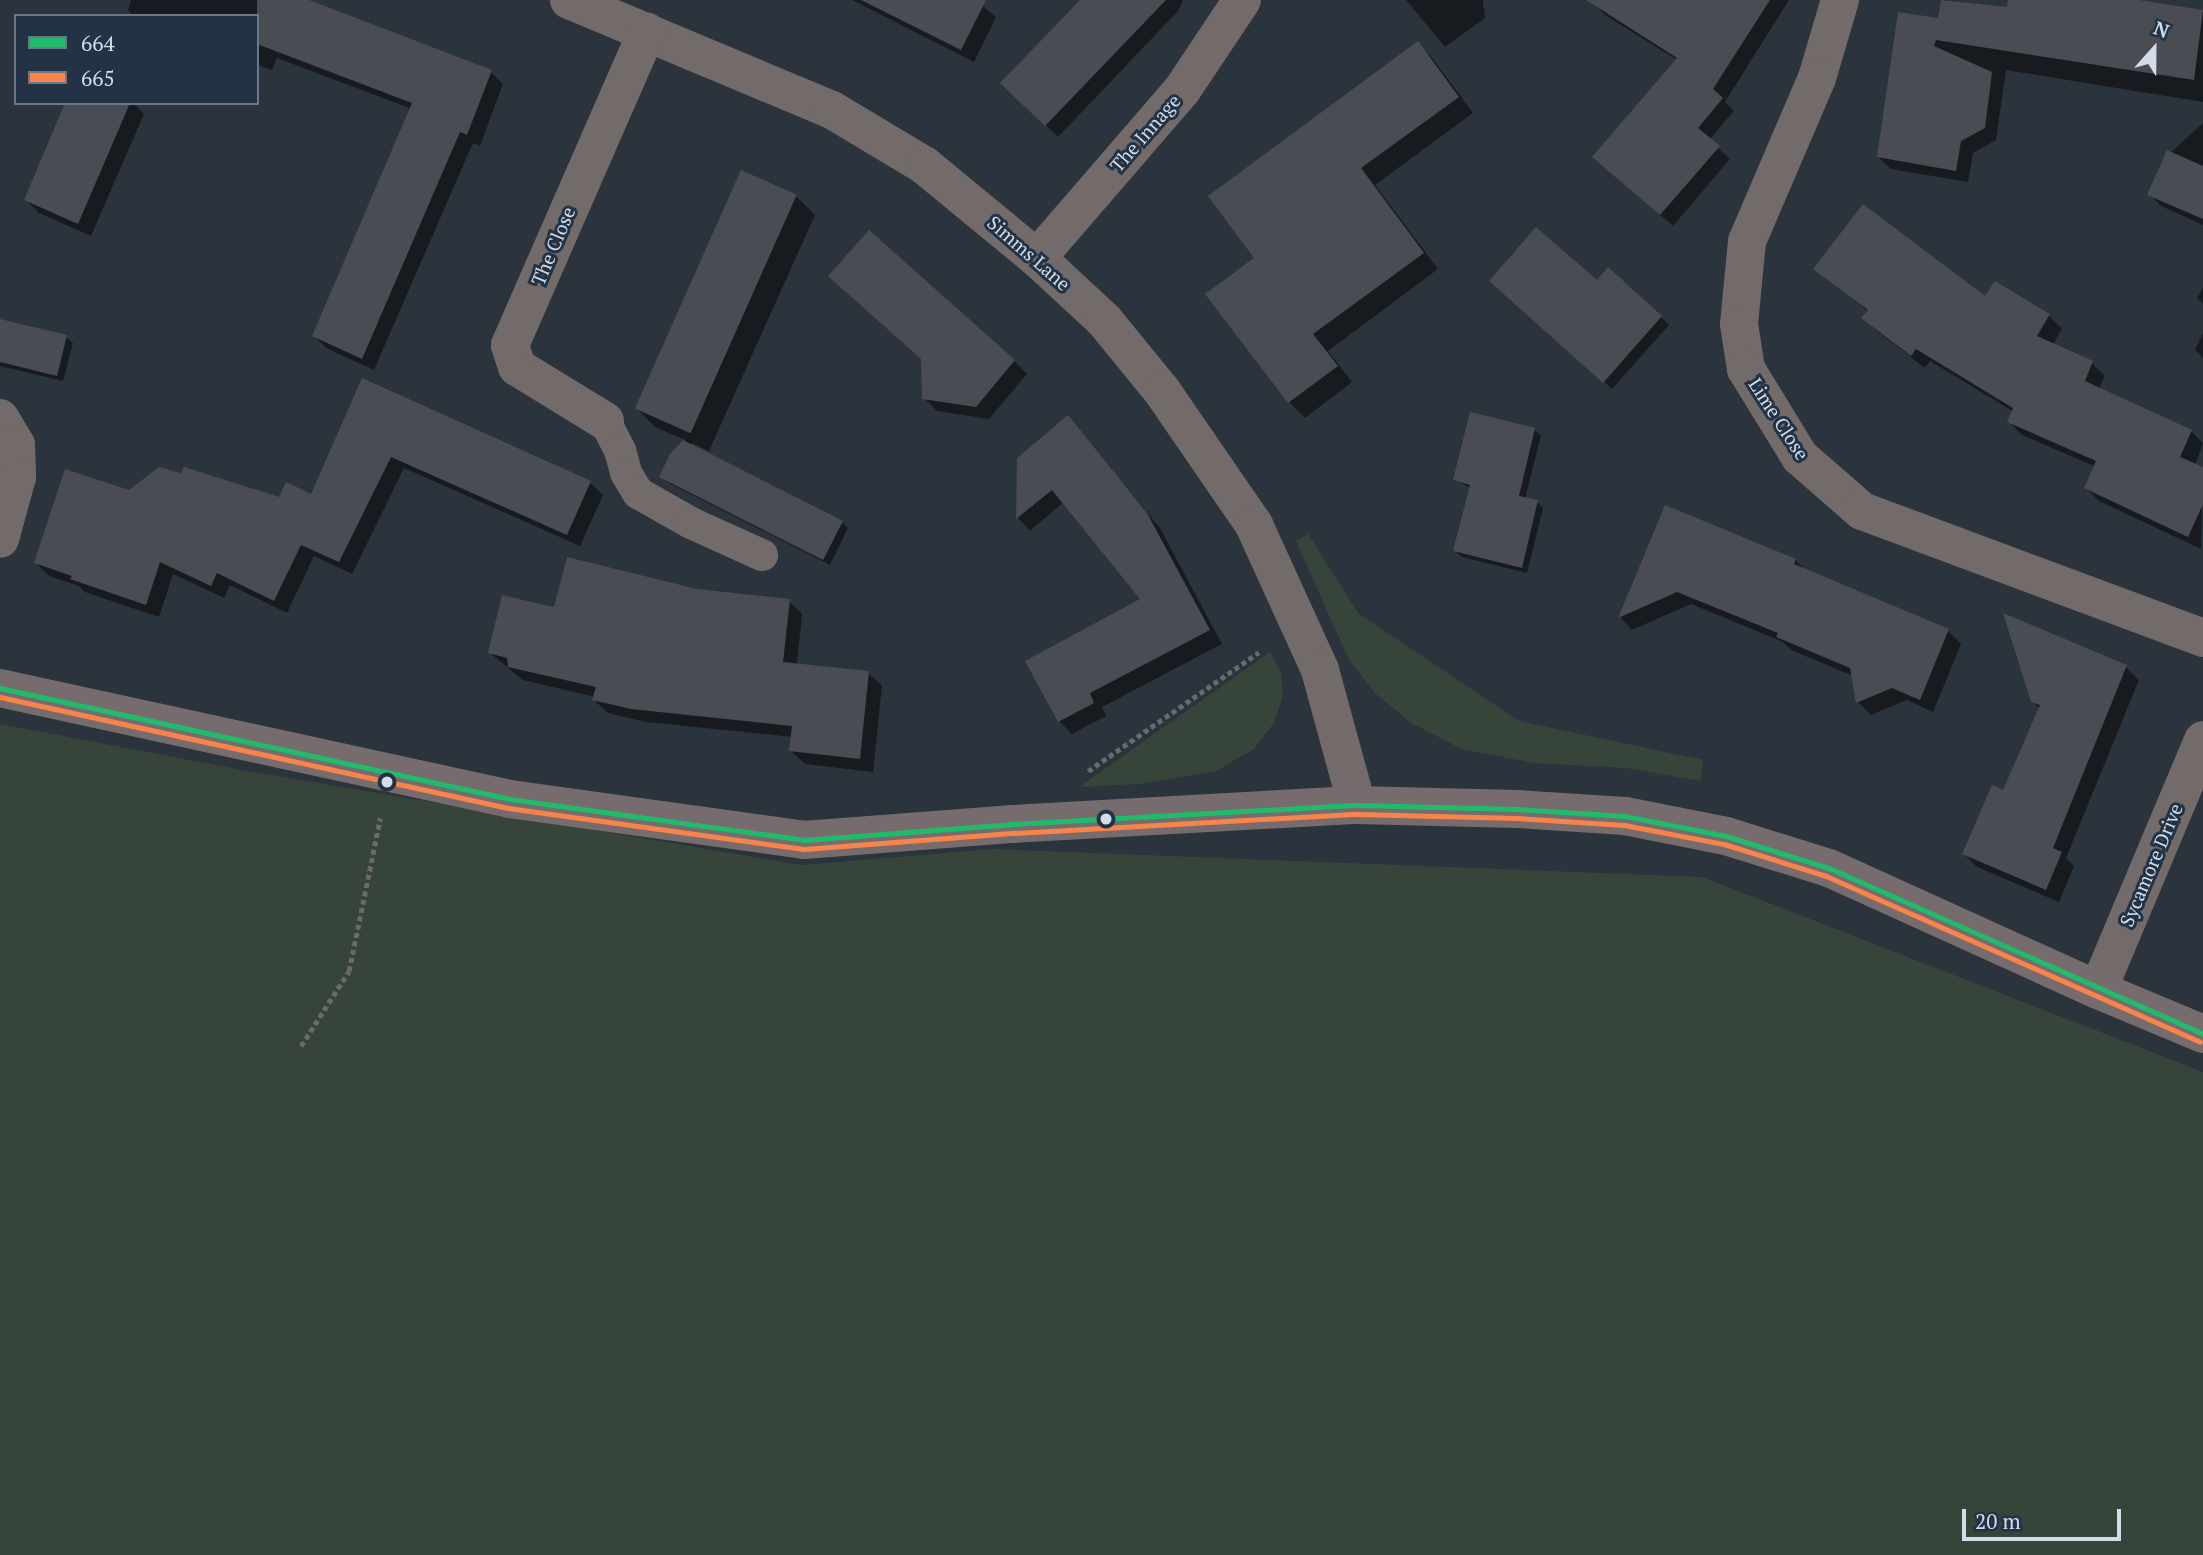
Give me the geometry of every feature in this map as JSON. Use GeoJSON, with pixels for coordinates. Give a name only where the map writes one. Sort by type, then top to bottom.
{"type":"FeatureCollection","features":[{"type":"Feature","properties":{"kind":"street","name":"Simms Lane"},"geometry":{"type":"LineString","coordinates":[[569,0],[832,110],[923,165],[1037,258],[1104,320],[1162,391],[1254,526],[1320,670],[1357,805]]}},
{"type":"Feature","properties":{"kind":"street","name":"The Innage"},"geometry":{"type":"LineString","coordinates":[[1037,258],[1182,90],[1242,0]]}},
{"type":"Feature","properties":{"kind":"street","name":"Lime Close"},"geometry":{"type":"LineString","coordinates":[[1840,0],[1818,78],[1747,241],[1739,324],[1746,369],[1800,457],[1862,511],[2203,638]]}},
{"type":"Feature","properties":{"kind":"street","name":"The Close"},"geometry":{"type":"LineString","coordinates":[[605,421],[517,367],[510,345],[647,32]]}},
{"type":"Feature","properties":{"kind":"street"},"geometry":{"type":"LineString","coordinates":[[0,418],[16,445],[17,478],[0,538]]}},
{"type":"Feature","properties":{"kind":"street"},"geometry":{"type":"LineString","coordinates":[[0,688],[510,799],[804,840],[1013,824],[1357,805],[1517,809],[1625,816],[1726,836],[1829,868],[2098,990],[2203,1034]]}},
{"type":"Feature","properties":{"kind":"street","name":"Sycamore Drive"},"geometry":{"type":"LineString","coordinates":[[2098,990],[2203,740]]}},
{"type":"Feature","properties":{"kind":"lane"},"geometry":{"type":"LineString","coordinates":[[605,421],[620,450],[626,472],[638,493],[691,523],[762,555]]}},
{"type":"Feature","properties":{"kind":"path"},"geometry":{"type":"LineString","coordinates":[[1079,778],[1300,624]]}},
{"type":"Feature","properties":{"kind":"path"},"geometry":{"type":"LineString","coordinates":[[301,1046],[349,971],[389,773]]}},
{"type":"Feature","properties":{"kind":"green space"},"geometry":{"type":"Polygon","coordinates":[[[1308,534],[1358,613],[1519,721],[1703,760],[1701,781],[1626,768],[1533,763],[1462,749],[1411,723],[1375,693],[1349,660],[1296,541],[1308,534]]]}},
{"type":"Feature","properties":{"kind":"green space"},"geometry":{"type":"Polygon","coordinates":[[[1270,652],[1281,673],[1283,696],[1274,723],[1254,749],[1216,771],[1141,784],[1079,787],[1270,652]]]}},
{"type":"Feature","properties":{"kind":"green space"},"geometry":{"type":"Polygon","coordinates":[[[0,724],[242,770],[801,865],[993,849],[1702,877],[2203,1072],[2203,1555],[0,1555],[0,724]]]}},
{"type":"Feature","properties":{"kind":"building"},"geometry":{"type":"Polygon","coordinates":[[[257,0],[309,0],[492,70],[467,135],[460,132],[362,359],[312,336],[412,103],[259,45],[257,0]]]}},
{"type":"Feature","properties":{"kind":"building"},"geometry":{"type":"Polygon","coordinates":[[[861,0],[986,0],[961,50],[861,0]]]}},
{"type":"Feature","properties":{"kind":"building"},"geometry":{"type":"Polygon","coordinates":[[[1080,0],[1166,0],[1045,126],[1000,83],[1080,0]]]}},
{"type":"Feature","properties":{"kind":"building"},"geometry":{"type":"Polygon","coordinates":[[[1586,0],[1770,0],[1713,89],[1723,98],[1698,128],[1720,146],[1660,215],[1592,157],[1677,58],[1586,0]]]}},
{"type":"Feature","properties":{"kind":"building"},"geometry":{"type":"Polygon","coordinates":[[[1941,0],[2007,7],[2008,0],[2139,0],[2203,10],[2194,80],[1936,40],[1934,46],[1992,72],[1985,128],[1961,141],[1956,171],[1877,157],[1898,12],[1938,18],[1941,0]]]}},
{"type":"Feature","properties":{"kind":"building"},"geometry":{"type":"Polygon","coordinates":[[[1418,41],[1459,97],[1361,168],[1424,253],[1313,334],[1338,366],[1288,403],[1205,294],[1254,258],[1208,196],[1418,41]]]}},
{"type":"Feature","properties":{"kind":"building"},"geometry":{"type":"Polygon","coordinates":[[[64,105],[129,105],[78,224],[24,200],[64,105]]]}},
{"type":"Feature","properties":{"kind":"building"},"geometry":{"type":"Polygon","coordinates":[[[2167,150],[2203,166],[2203,219],[2147,195],[2167,150]]]}},
{"type":"Feature","properties":{"kind":"building"},"geometry":{"type":"Polygon","coordinates":[[[741,170],[797,195],[691,433],[635,408],[741,170]]]}},
{"type":"Feature","properties":{"kind":"building"},"geometry":{"type":"Polygon","coordinates":[[[1863,204],[1985,296],[1995,281],[2050,314],[2037,336],[2093,361],[2085,381],[2192,430],[2180,457],[2203,467],[2203,504],[2188,537],[2084,488],[2096,461],[2007,422],[2013,408],[1916,349],[1911,356],[1861,318],[1868,310],[1813,269],[1863,204]]]}},
{"type":"Feature","properties":{"kind":"building"},"geometry":{"type":"Polygon","coordinates":[[[1536,227],[1597,280],[1608,267],[1662,316],[1603,383],[1489,281],[1536,227]]]}},
{"type":"Feature","properties":{"kind":"building"},"geometry":{"type":"Polygon","coordinates":[[[869,230],[1015,360],[976,407],[922,399],[921,359],[828,276],[869,230]]]}},
{"type":"Feature","properties":{"kind":"building"},"geometry":{"type":"Polygon","coordinates":[[[0,319],[67,335],[57,376],[0,362],[0,319]]]}},
{"type":"Feature","properties":{"kind":"building"},"geometry":{"type":"Polygon","coordinates":[[[362,378],[591,481],[567,535],[391,457],[339,562],[301,545],[274,601],[217,573],[211,586],[160,562],[146,605],[70,579],[72,576],[34,563],[65,469],[129,490],[159,467],[181,473],[184,467],[279,497],[286,482],[311,494],[362,378]]]}},
{"type":"Feature","properties":{"kind":"building"},"geometry":{"type":"Polygon","coordinates":[[[1470,412],[1535,428],[1519,496],[1538,500],[1522,568],[1453,551],[1470,485],[1453,480],[1470,412]]]}},
{"type":"Feature","properties":{"kind":"building"},"geometry":{"type":"Polygon","coordinates":[[[1068,415],[1147,513],[1210,630],[1090,693],[1094,703],[1058,722],[1025,661],[1140,599],[1052,490],[1016,519],[1017,458],[1068,415]]]}},
{"type":"Feature","properties":{"kind":"building"},"geometry":{"type":"Polygon","coordinates":[[[683,440],[843,521],[823,560],[659,477],[670,454],[683,440]]]}},
{"type":"Feature","properties":{"kind":"building"},"geometry":{"type":"Polygon","coordinates":[[[1665,505],[1796,559],[1794,564],[1949,629],[1920,700],[1892,688],[1856,703],[1850,668],[1776,637],[1778,633],[1677,592],[1618,618],[1665,505]]]}},
{"type":"Feature","properties":{"kind":"building"},"geometry":{"type":"Polygon","coordinates":[[[567,557],[697,589],[790,599],[783,662],[869,671],[860,759],[789,751],[792,726],[631,709],[592,700],[596,687],[508,667],[507,658],[488,653],[502,595],[554,607],[567,557]]]}},
{"type":"Feature","properties":{"kind":"building"},"geometry":{"type":"Polygon","coordinates":[[[2003,613],[2127,665],[2053,848],[2062,852],[2046,890],[1962,854],[1992,785],[2003,790],[2040,705],[2031,702],[2003,613]]]}},
{"type":"Feature","properties":{"kind":"transit line","name":"664"},"geometry":{"type":"LineString","coordinates":[[0,688],[510,799],[804,840],[1013,824],[1357,805],[1517,809],[1625,816],[1726,836],[1829,868],[2203,1034]]}},
{"type":"Feature","properties":{"kind":"transit line","name":"665"},"geometry":{"type":"LineString","coordinates":[[0,697],[508,808],[804,849],[1014,833],[1357,814],[1517,818],[1624,825],[1724,844],[1826,876],[2200,1042]]}}]}
